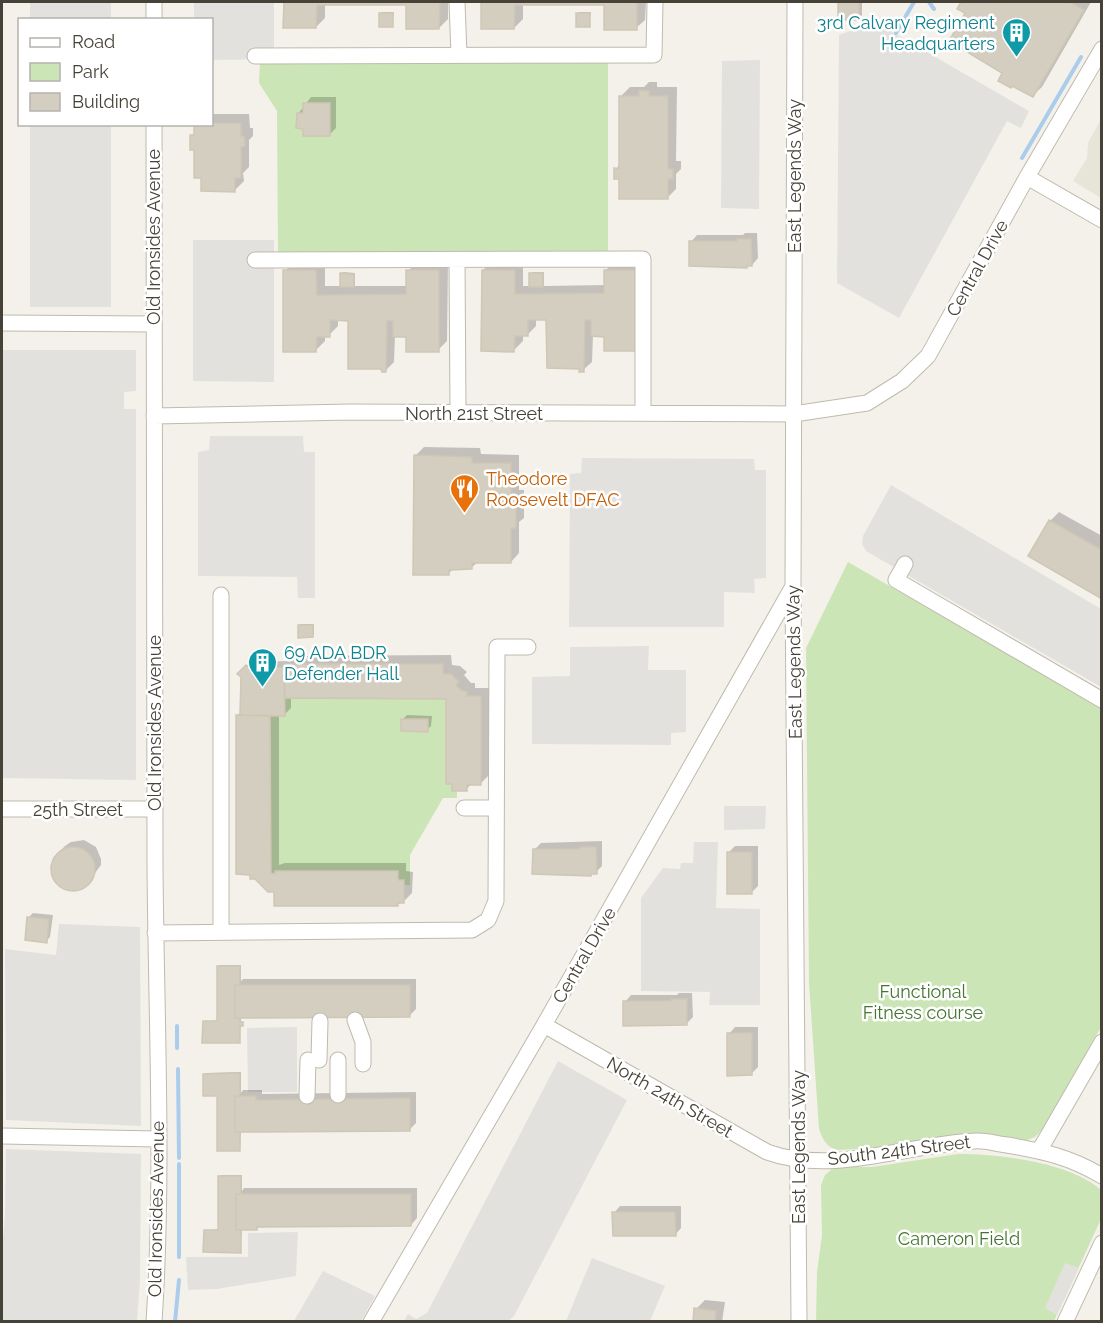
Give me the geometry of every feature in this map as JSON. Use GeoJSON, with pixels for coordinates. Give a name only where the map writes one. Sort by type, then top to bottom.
{"type":"FeatureCollection","features":[{"type":"Feature","properties":{"kind":"street"},"geometry":{"type":"LineString","coordinates":[[154,2],[154,18]]}},
{"type":"Feature","properties":{"kind":"street"},"geometry":{"type":"LineString","coordinates":[[457,2],[459,55]]}},
{"type":"Feature","properties":{"kind":"street"},"geometry":{"type":"LineString","coordinates":[[255,56],[654,55],[655,2]]}},
{"type":"Feature","properties":{"kind":"street","name":"East Legends Way"},"geometry":{"type":"LineString","coordinates":[[795,2],[793,587],[799,1322]]}},
{"type":"Feature","properties":{"kind":"street","name":"Central Drive"},"geometry":{"type":"LineString","coordinates":[[794,414],[867,403],[902,381],[928,356],[1101,49]]}},
{"type":"Feature","properties":{"kind":"street","name":"Old Ironsides Avenue"},"geometry":{"type":"LineString","coordinates":[[153,126],[154,809],[158,1139],[157,1268],[154,1322]]}},
{"type":"Feature","properties":{"kind":"street"},"geometry":{"type":"LineString","coordinates":[[1027,177],[1101,220]]}},
{"type":"Feature","properties":{"kind":"street"},"geometry":{"type":"LineString","coordinates":[[255,260],[644,259],[643,413]]}},
{"type":"Feature","properties":{"kind":"street"},"geometry":{"type":"LineString","coordinates":[[457,260],[458,413]]}},
{"type":"Feature","properties":{"kind":"street"},"geometry":{"type":"LineString","coordinates":[[2,322],[153,324]]}},
{"type":"Feature","properties":{"kind":"street","name":"North 21st Street"},"geometry":{"type":"LineString","coordinates":[[154,416],[350,412],[794,414]]}},
{"type":"Feature","properties":{"kind":"street"},"geometry":{"type":"LineString","coordinates":[[905,564],[896,580],[1101,700]]}},
{"type":"Feature","properties":{"kind":"street","name":"Central Drive"},"geometry":{"type":"LineString","coordinates":[[371,1322],[544,1025],[793,587]]}},
{"type":"Feature","properties":{"kind":"street"},"geometry":{"type":"LineString","coordinates":[[221,595],[221,931]]}},
{"type":"Feature","properties":{"kind":"street"},"geometry":{"type":"LineString","coordinates":[[155,933],[472,930],[488,920],[496,901],[497,647],[528,647]]}},
{"type":"Feature","properties":{"kind":"street"},"geometry":{"type":"LineString","coordinates":[[464,808],[496,808]]}},
{"type":"Feature","properties":{"kind":"street","name":"25th Street"},"geometry":{"type":"LineString","coordinates":[[2,809],[154,809]]}},
{"type":"Feature","properties":{"kind":"street"},"geometry":{"type":"LineString","coordinates":[[355,1020],[363,1042],[363,1064]]}},
{"type":"Feature","properties":{"kind":"street"},"geometry":{"type":"LineString","coordinates":[[308,1096],[320,1021]]}},
{"type":"Feature","properties":{"kind":"street","name":"North 24th Street"},"geometry":{"type":"LineString","coordinates":[[544,1025],[767,1152],[798,1160]]}},
{"type":"Feature","properties":{"kind":"street"},"geometry":{"type":"LineString","coordinates":[[1039,1151],[1101,1042]]}},
{"type":"Feature","properties":{"kind":"street"},"geometry":{"type":"LineString","coordinates":[[338,1060],[338,1095]]}},
{"type":"Feature","properties":{"kind":"street"},"geometry":{"type":"LineString","coordinates":[[2,1137],[158,1139]]}},
{"type":"Feature","properties":{"kind":"street","name":"South 24th Street"},"geometry":{"type":"LineString","coordinates":[[798,1160],[848,1159],[977,1140],[1039,1151],[1079,1163],[1101,1176]]}},
{"type":"Feature","properties":{"kind":"street"},"geometry":{"type":"LineString","coordinates":[[1065,1322],[1101,1243]]}},
{"type":"Feature","properties":{"kind":"shaded area"},"geometry":{"type":"Polygon","coordinates":[[[30,2],[111,2],[111,18],[30,18],[30,2]]]}},
{"type":"Feature","properties":{"kind":"shaded area"},"geometry":{"type":"Polygon","coordinates":[[[194,2],[274,2],[274,59],[213,60],[213,18],[194,18],[194,2]]]}},
{"type":"Feature","properties":{"kind":"shaded area"},"geometry":{"type":"Polygon","coordinates":[[[875,22],[1029,111],[1021,128],[1007,121],[899,318],[837,283],[839,35],[875,22]]]}},
{"type":"Feature","properties":{"kind":"shaded area"},"geometry":{"type":"Polygon","coordinates":[[[760,60],[759,209],[721,208],[722,61],[760,60]]]}},
{"type":"Feature","properties":{"kind":"shaded area"},"geometry":{"type":"Polygon","coordinates":[[[1101,119],[1101,198],[1073,181],[1087,158],[1088,143],[1101,119]]]}},
{"type":"Feature","properties":{"kind":"shaded area"},"geometry":{"type":"Polygon","coordinates":[[[30,126],[111,126],[111,307],[30,307],[30,126]]]}},
{"type":"Feature","properties":{"kind":"shaded area"},"geometry":{"type":"Polygon","coordinates":[[[193,240],[274,240],[274,382],[193,381],[193,240]]]}},
{"type":"Feature","properties":{"kind":"shaded area"},"geometry":{"type":"Polygon","coordinates":[[[2,350],[136,350],[136,391],[124,392],[124,409],[136,409],[136,780],[2,778],[2,350]]]}},
{"type":"Feature","properties":{"kind":"shaded area"},"geometry":{"type":"Polygon","coordinates":[[[210,436],[303,436],[304,452],[315,452],[315,598],[298,598],[297,577],[198,576],[198,452],[209,450],[210,436]]]}},
{"type":"Feature","properties":{"kind":"shaded area"},"geometry":{"type":"Polygon","coordinates":[[[582,458],[754,459],[755,470],[766,470],[766,578],[754,579],[755,593],[724,592],[724,627],[569,627],[570,474],[581,473],[582,458]]]}},
{"type":"Feature","properties":{"kind":"shaded area"},"geometry":{"type":"Polygon","coordinates":[[[891,485],[1101,609],[1101,687],[866,551],[862,544],[863,536],[891,485]]]}},
{"type":"Feature","properties":{"kind":"shaded area"},"geometry":{"type":"Polygon","coordinates":[[[649,646],[648,670],[686,670],[686,732],[671,733],[671,745],[532,744],[532,677],[570,676],[570,647],[649,646]]]}},
{"type":"Feature","properties":{"kind":"shaded area"},"geometry":{"type":"Polygon","coordinates":[[[724,806],[766,806],[765,829],[724,830],[724,806]]]}},
{"type":"Feature","properties":{"kind":"shaded area"},"geometry":{"type":"Polygon","coordinates":[[[694,842],[718,842],[716,908],[760,909],[760,1005],[709,1005],[710,992],[641,991],[641,898],[663,868],[680,869],[681,863],[693,863],[694,842]]]}},
{"type":"Feature","properties":{"kind":"shaded area"},"geometry":{"type":"Polygon","coordinates":[[[59,924],[140,927],[141,1126],[6,1120],[5,949],[56,955],[59,924]]]}},
{"type":"Feature","properties":{"kind":"shaded area"},"geometry":{"type":"Polygon","coordinates":[[[297,1027],[297,1092],[248,1092],[247,1028],[297,1027]]]}},
{"type":"Feature","properties":{"kind":"shaded area"},"geometry":{"type":"Polygon","coordinates":[[[558,1061],[627,1100],[514,1316],[508,1321],[404,1321],[408,1314],[416,1319],[427,1313],[558,1061]]]}},
{"type":"Feature","properties":{"kind":"shaded area"},"geometry":{"type":"Polygon","coordinates":[[[6,1149],[141,1154],[140,1280],[137,1321],[2,1321],[6,1149]]]}},
{"type":"Feature","properties":{"kind":"shaded area"},"geometry":{"type":"Polygon","coordinates":[[[298,1232],[296,1276],[217,1289],[188,1290],[186,1257],[248,1257],[248,1233],[298,1232]]]}},
{"type":"Feature","properties":{"kind":"shaded area"},"geometry":{"type":"Polygon","coordinates":[[[592,1258],[665,1286],[650,1321],[566,1321],[592,1258]]]}},
{"type":"Feature","properties":{"kind":"shaded area"},"geometry":{"type":"Polygon","coordinates":[[[1065,1263],[1079,1268],[1057,1315],[1045,1308],[1065,1263]]]}},
{"type":"Feature","properties":{"kind":"shaded area"},"geometry":{"type":"Polygon","coordinates":[[[323,1271],[375,1296],[361,1321],[294,1321],[323,1271]]]}},
{"type":"Feature","properties":{"kind":"green space"},"geometry":{"type":"Polygon","coordinates":[[[608,60],[608,255],[278,255],[277,111],[259,83],[260,61],[608,60]]]}},
{"type":"Feature","properties":{"kind":"green space","name":"Functional Fitness course"},"geometry":{"type":"Polygon","coordinates":[[[848,562],[1101,708],[1101,1027],[1043,1129],[1035,1137],[1027,1140],[838,1150],[825,1142],[819,1129],[809,983],[806,648],[848,562]]]}},
{"type":"Feature","properties":{"kind":"green space"},"geometry":{"type":"Polygon","coordinates":[[[285,698],[446,699],[446,784],[452,784],[452,791],[457,791],[457,798],[443,798],[410,855],[410,885],[404,885],[404,881],[398,880],[275,871],[275,874],[271,873],[270,716],[285,716],[285,698]]]}},
{"type":"Feature","properties":{"kind":"green space","name":"Cameron Field"},"geometry":{"type":"Polygon","coordinates":[[[958,1154],[1013,1158],[1053,1166],[1088,1180],[1101,1190],[1101,1219],[1054,1321],[816,1322],[817,1272],[822,1235],[821,1185],[825,1175],[838,1167],[872,1167],[958,1154]]]}},
{"type":"Feature","properties":{"kind":"building"},"geometry":{"type":"Polygon","coordinates":[[[284,2],[440,2],[439,29],[406,29],[406,5],[317,5],[316,28],[283,28],[284,2]]]}},
{"type":"Feature","properties":{"kind":"building"},"geometry":{"type":"Polygon","coordinates":[[[481,2],[637,2],[637,30],[604,30],[604,5],[515,5],[514,29],[481,29],[481,2]]]}},
{"type":"Feature","properties":{"kind":"building"},"geometry":{"type":"Polygon","coordinates":[[[838,2],[859,2],[859,20],[838,20],[838,2]]]}},
{"type":"Feature","properties":{"kind":"building","name":"3rd Calvary Regiment Headquarters"},"geometry":{"type":"Polygon","coordinates":[[[961,2],[1070,2],[1084,10],[1033,97],[998,81],[1002,73],[949,41],[965,13],[957,9],[961,2]]]}},
{"type":"Feature","properties":{"kind":"building"},"geometry":{"type":"Polygon","coordinates":[[[379,13],[393,13],[393,27],[379,27],[379,13]]]}},
{"type":"Feature","properties":{"kind":"building"},"geometry":{"type":"Polygon","coordinates":[[[576,13],[590,13],[590,27],[576,27],[576,13]]]}},
{"type":"Feature","properties":{"kind":"building"},"geometry":{"type":"Polygon","coordinates":[[[639,90],[649,91],[649,96],[668,96],[668,169],[673,169],[673,179],[668,179],[668,199],[619,199],[619,179],[614,179],[614,168],[619,169],[619,96],[639,96],[639,90]]]}},
{"type":"Feature","properties":{"kind":"building"},"geometry":{"type":"Polygon","coordinates":[[[303,103],[330,103],[330,136],[303,136],[303,129],[296,128],[297,113],[303,113],[303,103]]]}},
{"type":"Feature","properties":{"kind":"building"},"geometry":{"type":"Polygon","coordinates":[[[241,123],[241,136],[244,136],[245,146],[241,147],[241,178],[235,178],[235,192],[201,191],[201,178],[194,178],[194,150],[190,150],[190,135],[194,135],[194,126],[241,123]]]}},
{"type":"Feature","properties":{"kind":"building"},"geometry":{"type":"Polygon","coordinates":[[[737,239],[751,239],[752,266],[747,266],[747,268],[689,266],[689,241],[737,241],[737,239]]]}},
{"type":"Feature","properties":{"kind":"building"},"geometry":{"type":"Polygon","coordinates":[[[283,270],[316,270],[317,295],[406,294],[406,270],[439,270],[439,352],[406,352],[406,337],[393,337],[393,321],[387,321],[386,372],[382,372],[381,369],[348,369],[348,321],[330,320],[330,337],[317,337],[316,352],[283,352],[283,270]]]}},
{"type":"Feature","properties":{"kind":"building"},"geometry":{"type":"Polygon","coordinates":[[[482,270],[515,270],[515,294],[604,293],[604,270],[638,270],[637,351],[604,351],[604,337],[591,336],[591,320],[585,320],[584,372],[579,372],[580,369],[547,368],[546,320],[528,320],[528,336],[515,336],[514,352],[481,351],[482,270]]]}},
{"type":"Feature","properties":{"kind":"building"},"geometry":{"type":"Polygon","coordinates":[[[340,273],[354,274],[354,287],[340,287],[340,273]]]}},
{"type":"Feature","properties":{"kind":"building"},"geometry":{"type":"Polygon","coordinates":[[[529,273],[543,273],[543,287],[529,287],[529,273]]]}},
{"type":"Feature","properties":{"kind":"building","name":"Theodore Roosevelt DFAC"},"geometry":{"type":"Polygon","coordinates":[[[414,455],[472,457],[472,463],[511,463],[511,498],[516,498],[516,528],[511,528],[511,563],[472,563],[472,569],[449,570],[449,575],[413,575],[414,455]]]}},
{"type":"Feature","properties":{"kind":"building"},"geometry":{"type":"Polygon","coordinates":[[[1049,520],[1102,550],[1102,599],[1028,556],[1049,520]]]}},
{"type":"Feature","properties":{"kind":"building"},"geometry":{"type":"Polygon","coordinates":[[[298,625],[313,625],[313,637],[298,638],[298,625]]]}},
{"type":"Feature","properties":{"kind":"building"},"geometry":{"type":"Polygon","coordinates":[[[284,664],[443,664],[443,674],[451,674],[459,682],[456,685],[462,691],[467,691],[467,696],[481,696],[481,785],[467,785],[467,791],[452,791],[452,784],[446,784],[446,699],[285,698],[284,664]]]}},
{"type":"Feature","properties":{"kind":"building","name":"69 ADA BDR Defender Hall"},"geometry":{"type":"Polygon","coordinates":[[[246,665],[250,668],[284,667],[285,716],[240,715],[241,677],[237,674],[246,665]]]}},
{"type":"Feature","properties":{"kind":"building"},"geometry":{"type":"Polygon","coordinates":[[[236,715],[270,716],[271,873],[275,874],[275,871],[398,871],[398,880],[404,880],[404,903],[398,903],[398,906],[274,906],[274,892],[268,892],[255,879],[250,879],[250,875],[236,874],[236,715]]]}},
{"type":"Feature","properties":{"kind":"building"},"geometry":{"type":"Polygon","coordinates":[[[401,719],[428,719],[428,732],[401,731],[401,719]]]}},
{"type":"Feature","properties":{"kind":"building"},"geometry":{"type":"Polygon","coordinates":[[[73,847],[82,848],[89,853],[94,860],[94,878],[89,885],[82,890],[73,891],[64,890],[57,885],[52,878],[51,869],[52,860],[57,853],[64,848],[73,847]]]}},
{"type":"Feature","properties":{"kind":"building"},"geometry":{"type":"Polygon","coordinates":[[[581,847],[596,847],[597,874],[591,874],[591,876],[532,874],[533,849],[580,849],[581,847]]]}},
{"type":"Feature","properties":{"kind":"building"},"geometry":{"type":"Polygon","coordinates":[[[727,852],[752,852],[752,894],[727,894],[727,852]]]}},
{"type":"Feature","properties":{"kind":"building"},"geometry":{"type":"Polygon","coordinates":[[[27,917],[49,919],[47,943],[25,940],[27,917]]]}},
{"type":"Feature","properties":{"kind":"building"},"geometry":{"type":"Polygon","coordinates":[[[217,966],[240,966],[240,985],[235,985],[235,1018],[240,1018],[240,1022],[243,1022],[243,1026],[240,1026],[240,1043],[202,1043],[203,1021],[217,1021],[217,966]]]}},
{"type":"Feature","properties":{"kind":"building"},"geometry":{"type":"Polygon","coordinates":[[[235,985],[410,985],[410,1017],[235,1018],[235,985]]]}},
{"type":"Feature","properties":{"kind":"building"},"geometry":{"type":"Polygon","coordinates":[[[671,999],[687,999],[687,1025],[623,1026],[623,1001],[671,1001],[671,999]]]}},
{"type":"Feature","properties":{"kind":"building"},"geometry":{"type":"Polygon","coordinates":[[[727,1033],[752,1033],[752,1075],[727,1076],[727,1033]]]}},
{"type":"Feature","properties":{"kind":"building"},"geometry":{"type":"Polygon","coordinates":[[[240,1073],[240,1096],[235,1096],[235,1132],[240,1132],[240,1151],[217,1151],[217,1096],[203,1096],[203,1074],[240,1073]]]}},
{"type":"Feature","properties":{"kind":"building"},"geometry":{"type":"Polygon","coordinates":[[[235,1096],[256,1096],[256,1100],[410,1098],[410,1131],[235,1132],[235,1096]]]}},
{"type":"Feature","properties":{"kind":"building"},"geometry":{"type":"Polygon","coordinates":[[[218,1176],[241,1176],[241,1194],[236,1194],[236,1230],[241,1230],[241,1253],[203,1252],[204,1230],[218,1230],[218,1176]]]}},
{"type":"Feature","properties":{"kind":"building"},"geometry":{"type":"Polygon","coordinates":[[[236,1194],[411,1194],[411,1226],[257,1227],[257,1230],[236,1230],[236,1194]]]}},
{"type":"Feature","properties":{"kind":"building"},"geometry":{"type":"Polygon","coordinates":[[[612,1212],[675,1212],[676,1236],[613,1236],[612,1212]]]}},
{"type":"Feature","properties":{"kind":"building"},"geometry":{"type":"Polygon","coordinates":[[[694,1308],[716,1311],[715,1322],[693,1322],[694,1308]]]}},
{"type":"Feature","properties":{"kind":"waterway"},"geometry":{"type":"LineString","coordinates":[[896,33],[914,2]]}},
{"type":"Feature","properties":{"kind":"waterway"},"geometry":{"type":"LineString","coordinates":[[929,2],[934,9]]}},
{"type":"Feature","properties":{"kind":"waterway"},"geometry":{"type":"LineString","coordinates":[[1022,158],[1081,57]]}},
{"type":"Feature","properties":{"kind":"waterway"},"geometry":{"type":"LineString","coordinates":[[177,1026],[177,1048]]}},
{"type":"Feature","properties":{"kind":"waterway"},"geometry":{"type":"LineString","coordinates":[[178,1069],[179,1158]]}},
{"type":"Feature","properties":{"kind":"waterway"},"geometry":{"type":"LineString","coordinates":[[179,1164],[179,1257]]}},
{"type":"Feature","properties":{"kind":"waterway"},"geometry":{"type":"LineString","coordinates":[[175,1322],[179,1280]]}},
{"type":"Feature","properties":{"kind":"place","name":"3rd Calvary Regiment Headquarters"},"geometry":{"type":"Point","coordinates":[1016,58]}},
{"type":"Feature","properties":{"kind":"place","name":"Theodore Roosevelt DFAC"},"geometry":{"type":"Point","coordinates":[465,514]}},
{"type":"Feature","properties":{"kind":"place","name":"69 ADA BDR Defender Hall"},"geometry":{"type":"Point","coordinates":[263,688]}}]}
